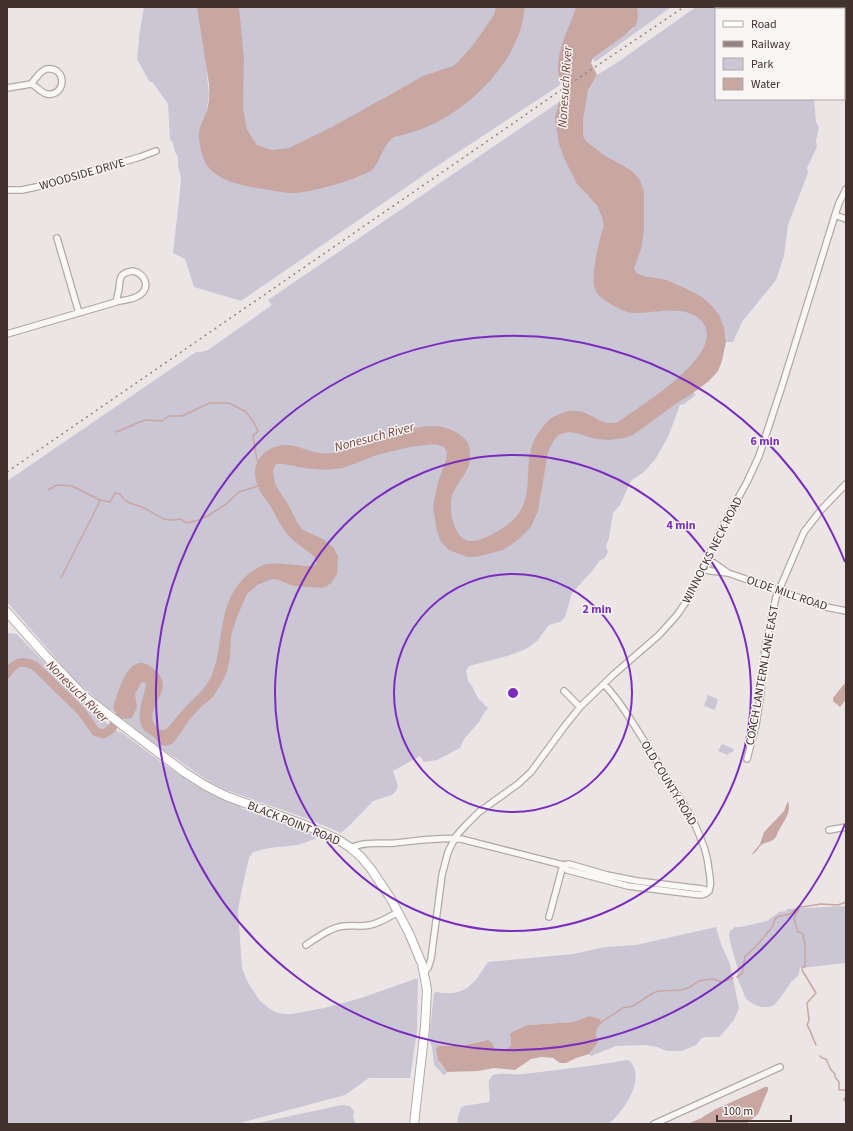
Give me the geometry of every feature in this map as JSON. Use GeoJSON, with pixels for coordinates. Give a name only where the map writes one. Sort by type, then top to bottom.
{"type":"FeatureCollection","features":[{"type":"Feature","properties":{"kind":"main road","name":"BLACK POINT ROAD"},"geometry":{"type":"LineString","coordinates":[[7,612],[45,655],[80,691],[109,716],[184,772],[206,786],[239,801],[321,832],[344,843],[361,857],[371,869],[398,912],[416,950],[424,972],[427,990],[426,1011],[414,1124]]}},
{"type":"Feature","properties":{"kind":"street"},"geometry":{"type":"LineString","coordinates":[[7,88],[34,84],[45,93],[52,94],[60,89],[62,79],[60,74],[56,71],[48,69],[42,71],[31,84]]}},
{"type":"Feature","properties":{"kind":"street","name":"WOODSIDE DRIVE"},"geometry":{"type":"LineString","coordinates":[[7,190],[22,190],[36,187],[156,151]]}},
{"type":"Feature","properties":{"kind":"street","name":"WINNOCKS NECK ROAD"},"geometry":{"type":"LineString","coordinates":[[424,972],[428,968],[431,959],[442,875],[448,852],[462,828],[473,817],[518,784],[531,772],[580,707],[674,619],[690,596],[721,529],[747,482],[758,456],[782,386],[835,215],[846,189]]}},
{"type":"Feature","properties":{"kind":"street"},"geometry":{"type":"LineString","coordinates":[[835,215],[846,219]]}},
{"type":"Feature","properties":{"kind":"street"},"geometry":{"type":"LineString","coordinates":[[57,238],[79,313]]}},
{"type":"Feature","properties":{"kind":"street"},"geometry":{"type":"LineString","coordinates":[[7,334],[134,298],[141,294],[145,289],[145,280],[142,276],[133,271],[126,272],[122,276],[119,281],[116,302]]}},
{"type":"Feature","properties":{"kind":"street","name":"COACH LANTERN LANE EAST"},"geometry":{"type":"LineString","coordinates":[[747,759],[756,725],[765,648],[774,603],[804,532],[821,510],[846,484]]}},
{"type":"Feature","properties":{"kind":"street","name":"OLDE MILL ROAD"},"geometry":{"type":"LineString","coordinates":[[707,560],[728,573]]}},
{"type":"Feature","properties":{"kind":"street","name":"OLDE MILL ROAD"},"geometry":{"type":"LineString","coordinates":[[703,569],[711,572],[728,573],[826,607],[846,611]]}},
{"type":"Feature","properties":{"kind":"street","name":"OLD COUNTY ROAD"},"geometry":{"type":"LineString","coordinates":[[351,848],[357,845],[455,838],[480,843],[562,865],[569,864],[607,875],[637,881],[702,889],[709,892],[710,878],[708,862],[696,827],[630,718],[604,684]]}},
{"type":"Feature","properties":{"kind":"street"},"geometry":{"type":"LineString","coordinates":[[564,691],[580,707]]}},
{"type":"Feature","properties":{"kind":"street"},"geometry":{"type":"LineString","coordinates":[[829,830],[846,827]]}},
{"type":"Feature","properties":{"kind":"street"},"geometry":{"type":"LineString","coordinates":[[549,917],[562,865]]}},
{"type":"Feature","properties":{"kind":"street"},"geometry":{"type":"LineString","coordinates":[[306,945],[328,931],[336,928],[343,926],[362,926],[372,924],[398,912]]}},
{"type":"Feature","properties":{"kind":"street"},"geometry":{"type":"LineString","coordinates":[[654,1124],[780,1067]]}},
{"type":"Feature","properties":{"kind":"green space"},"geometry":{"type":"Polygon","coordinates":[[[144,7],[201,7],[209,96],[206,113],[199,131],[215,174],[239,184],[291,193],[325,187],[360,177],[372,169],[387,141],[515,44],[521,27],[525,7],[579,7],[559,71],[560,85],[434,168],[241,301],[194,287],[185,259],[173,253],[181,177],[178,166],[178,157],[170,139],[168,104],[153,83],[149,81],[137,59],[144,7]]]}},
{"type":"Feature","properties":{"kind":"green space"},"geometry":{"type":"Polygon","coordinates":[[[238,7],[498,7],[468,62],[411,83],[385,97],[350,121],[286,150],[272,150],[257,145],[247,129],[243,107],[238,7]]]}},
{"type":"Feature","properties":{"kind":"green space"},"geometry":{"type":"Polygon","coordinates":[[[637,7],[671,7],[595,62],[593,58],[633,29],[637,7]]]}},
{"type":"Feature","properties":{"kind":"green space"},"geometry":{"type":"Polygon","coordinates":[[[696,7],[846,7],[845,8],[715,8],[715,100],[814,100],[816,122],[819,127],[816,141],[817,147],[807,168],[808,173],[788,225],[784,256],[776,280],[742,322],[733,342],[726,342],[724,327],[633,274],[643,190],[639,178],[626,166],[603,156],[583,138],[582,121],[587,94],[597,75],[696,7]]]}},
{"type":"Feature","properties":{"kind":"green space"},"geometry":{"type":"Polygon","coordinates":[[[559,102],[556,115],[592,198],[606,224],[601,245],[679,309],[700,316],[710,333],[698,360],[679,378],[696,395],[684,404],[680,405],[668,437],[656,458],[644,472],[630,483],[620,505],[613,513],[609,538],[606,546],[608,552],[604,559],[600,560],[572,593],[565,617],[560,622],[549,625],[537,641],[526,649],[507,656],[469,666],[466,671],[468,681],[478,698],[488,708],[479,722],[464,739],[460,748],[437,760],[424,762],[420,756],[393,771],[398,786],[396,791],[392,795],[373,801],[341,833],[308,819],[226,790],[210,782],[149,740],[112,710],[108,709],[74,679],[7,602],[7,481],[196,352],[208,350],[272,305],[268,300],[559,102]]]}},
{"type":"Feature","properties":{"kind":"green space"},"geometry":{"type":"Polygon","coordinates":[[[7,633],[17,634],[88,708],[121,734],[117,729],[189,781],[210,794],[242,807],[241,808],[320,837],[298,845],[269,848],[253,852],[249,858],[238,910],[242,968],[247,981],[260,1001],[275,1012],[283,1014],[292,1014],[324,1008],[361,998],[418,978],[417,1031],[410,1078],[369,1078],[345,1095],[240,1123],[7,1124],[7,633]]]}},
{"type":"Feature","properties":{"kind":"green space"},"geometry":{"type":"Polygon","coordinates":[[[708,695],[718,699],[715,710],[704,706],[708,695]]]}},
{"type":"Feature","properties":{"kind":"green space"},"geometry":{"type":"Polygon","coordinates":[[[722,744],[734,749],[732,753],[730,752],[728,755],[718,751],[722,744]]]}},
{"type":"Feature","properties":{"kind":"green space"},"geometry":{"type":"Polygon","coordinates":[[[846,906],[846,963],[800,968],[798,976],[791,982],[774,1005],[769,1007],[761,1007],[746,999],[737,977],[738,970],[731,945],[729,935],[730,931],[735,927],[767,921],[779,912],[787,911],[786,909],[846,906]]]}},
{"type":"Feature","properties":{"kind":"green space"},"geometry":{"type":"Polygon","coordinates":[[[716,927],[721,944],[730,964],[739,1008],[734,1020],[719,1037],[705,1037],[696,1045],[682,1051],[667,1051],[657,1047],[644,1045],[616,1046],[591,1056],[589,1054],[598,1043],[595,1035],[597,1028],[589,1016],[573,1022],[527,1025],[510,1034],[511,1045],[502,1050],[496,1050],[493,1044],[485,1040],[465,1045],[438,1046],[438,1060],[447,1072],[446,1074],[444,1075],[434,1065],[432,1047],[429,1040],[434,993],[452,993],[465,989],[474,982],[488,962],[573,954],[605,947],[636,945],[716,927]]]}},
{"type":"Feature","properties":{"kind":"green space"},"geometry":{"type":"Polygon","coordinates":[[[627,1060],[630,1061],[634,1068],[636,1077],[634,1086],[626,1104],[608,1124],[457,1124],[461,1108],[464,1106],[489,1102],[489,1081],[494,1075],[523,1074],[627,1060]]]}},
{"type":"Feature","properties":{"kind":"green space"},"geometry":{"type":"Polygon","coordinates":[[[342,1105],[350,1106],[354,1111],[353,1117],[356,1124],[253,1124],[342,1105]]]}},
{"type":"Feature","properties":{"kind":"water"},"geometry":{"type":"Polygon","coordinates":[[[197,7],[239,7],[244,59],[243,107],[247,129],[257,145],[272,150],[289,148],[332,127],[423,76],[453,66],[473,45],[494,15],[496,7],[525,7],[520,31],[510,52],[502,65],[482,90],[470,100],[457,110],[425,128],[394,137],[387,144],[375,167],[366,174],[320,189],[291,193],[252,187],[224,179],[209,168],[204,160],[200,146],[199,131],[207,108],[209,84],[197,7]]]}},
{"type":"Feature","properties":{"kind":"water"},"geometry":{"type":"Polygon","coordinates":[[[576,7],[637,7],[638,18],[636,25],[625,35],[593,58],[591,63],[597,75],[588,91],[583,119],[583,136],[586,141],[605,156],[625,166],[639,178],[644,191],[644,228],[642,246],[634,269],[636,273],[666,280],[685,288],[702,297],[719,315],[724,327],[726,342],[718,371],[709,381],[633,435],[609,440],[596,439],[568,432],[558,435],[548,452],[538,511],[531,527],[518,540],[503,550],[476,557],[467,557],[449,550],[441,542],[437,531],[433,507],[438,482],[446,460],[447,452],[444,447],[435,444],[410,447],[377,455],[343,468],[325,470],[276,464],[273,470],[276,486],[303,530],[323,539],[334,548],[338,557],[337,574],[331,583],[322,588],[294,586],[273,579],[257,585],[247,594],[231,636],[230,658],[227,672],[221,684],[213,697],[189,720],[172,744],[166,746],[161,745],[154,737],[145,731],[140,720],[146,683],[142,682],[135,694],[137,707],[132,718],[125,719],[114,711],[113,708],[122,681],[127,672],[133,666],[140,663],[148,665],[160,675],[163,686],[152,717],[153,722],[157,727],[161,730],[165,730],[201,692],[208,682],[217,659],[224,615],[232,594],[243,579],[254,570],[267,564],[274,563],[312,566],[316,564],[317,560],[293,540],[285,531],[259,489],[255,473],[256,467],[261,456],[271,448],[289,445],[320,453],[331,453],[419,427],[436,426],[452,430],[465,439],[468,443],[470,450],[470,461],[452,496],[452,516],[456,530],[460,536],[465,540],[478,540],[493,534],[512,521],[521,509],[526,496],[528,469],[534,442],[542,428],[550,419],[573,411],[582,412],[606,423],[618,422],[675,380],[690,366],[701,352],[706,339],[705,326],[701,320],[691,314],[674,311],[641,313],[629,312],[612,305],[598,294],[595,289],[594,267],[604,227],[602,217],[597,206],[577,184],[565,160],[559,144],[555,118],[559,102],[564,98],[565,92],[558,71],[560,52],[576,7]]]}},
{"type":"Feature","properties":{"kind":"water"},"geometry":{"type":"Polygon","coordinates":[[[844,684],[846,684],[846,699],[840,707],[833,701],[833,698],[844,684]]]}},
{"type":"Feature","properties":{"kind":"water"},"geometry":{"type":"Polygon","coordinates":[[[788,801],[788,813],[776,837],[760,846],[751,855],[760,844],[764,832],[784,811],[788,801]]]}},
{"type":"Feature","properties":{"kind":"water"},"geometry":{"type":"Polygon","coordinates":[[[589,1016],[600,1019],[601,1023],[596,1032],[598,1043],[589,1054],[566,1063],[560,1063],[553,1058],[541,1057],[531,1059],[515,1070],[494,1068],[478,1071],[447,1072],[438,1060],[436,1049],[438,1046],[465,1045],[487,1040],[492,1043],[496,1050],[502,1050],[511,1045],[510,1034],[512,1032],[527,1025],[573,1022],[589,1016]]]}},
{"type":"Feature","properties":{"kind":"water"},"geometry":{"type":"Polygon","coordinates":[[[768,1087],[768,1090],[758,1114],[746,1124],[688,1124],[716,1109],[768,1087]]]}},
{"type":"Feature","properties":{"kind":"waterway"},"geometry":{"type":"LineString","coordinates":[[116,432],[145,420],[162,421],[169,416],[182,416],[210,403],[229,403],[246,412],[258,431],[253,436],[257,461]]}},
{"type":"Feature","properties":{"kind":"waterway"},"geometry":{"type":"LineString","coordinates":[[48,490],[57,485],[72,486],[100,500],[110,502],[115,493],[120,494],[122,498],[128,502],[144,508],[161,518],[169,520],[180,519],[187,523],[199,520],[209,515],[226,504],[239,492],[258,486]]}},
{"type":"Feature","properties":{"kind":"waterway"},"geometry":{"type":"LineString","coordinates":[[61,578],[100,501]]}},
{"type":"Feature","properties":{"kind":"waterway","name":"Nonesuch River"},"geometry":{"type":"LineString","coordinates":[[7,674],[12,667],[22,662],[35,666],[81,711],[96,732],[103,734],[112,728],[120,715],[124,704]]}},
{"type":"Feature","properties":{"kind":"waterway"},"geometry":{"type":"LineString","coordinates":[[737,977],[742,974],[745,957],[773,926],[777,917],[790,914],[798,907],[821,904],[838,905],[846,902]]}},
{"type":"Feature","properties":{"kind":"waterway"},"geometry":{"type":"LineString","coordinates":[[798,907],[799,909],[794,918],[798,932],[802,933],[804,936],[805,967],[803,967],[802,970],[816,993],[807,1003],[809,1020],[807,1025],[816,1045]]}},
{"type":"Feature","properties":{"kind":"waterway"},"geometry":{"type":"LineString","coordinates":[[600,1023],[623,1008],[633,1006],[653,993],[659,991],[681,990],[704,980],[713,979],[722,982],[733,978]]}},
{"type":"Feature","properties":{"kind":"waterway"},"geometry":{"type":"LineString","coordinates":[[820,1056],[826,1059],[831,1070],[835,1074],[835,1077],[839,1082],[839,1090],[846,1090]]}},
{"type":"Feature","properties":{"kind":"waterway"},"geometry":{"type":"LineString","coordinates":[[846,1097],[844,1099],[846,1102]]}},
{"type":"Feature","properties":{"kind":"railway"},"geometry":{"type":"LineString","coordinates":[[7,472],[561,90],[684,7]]}}]}
